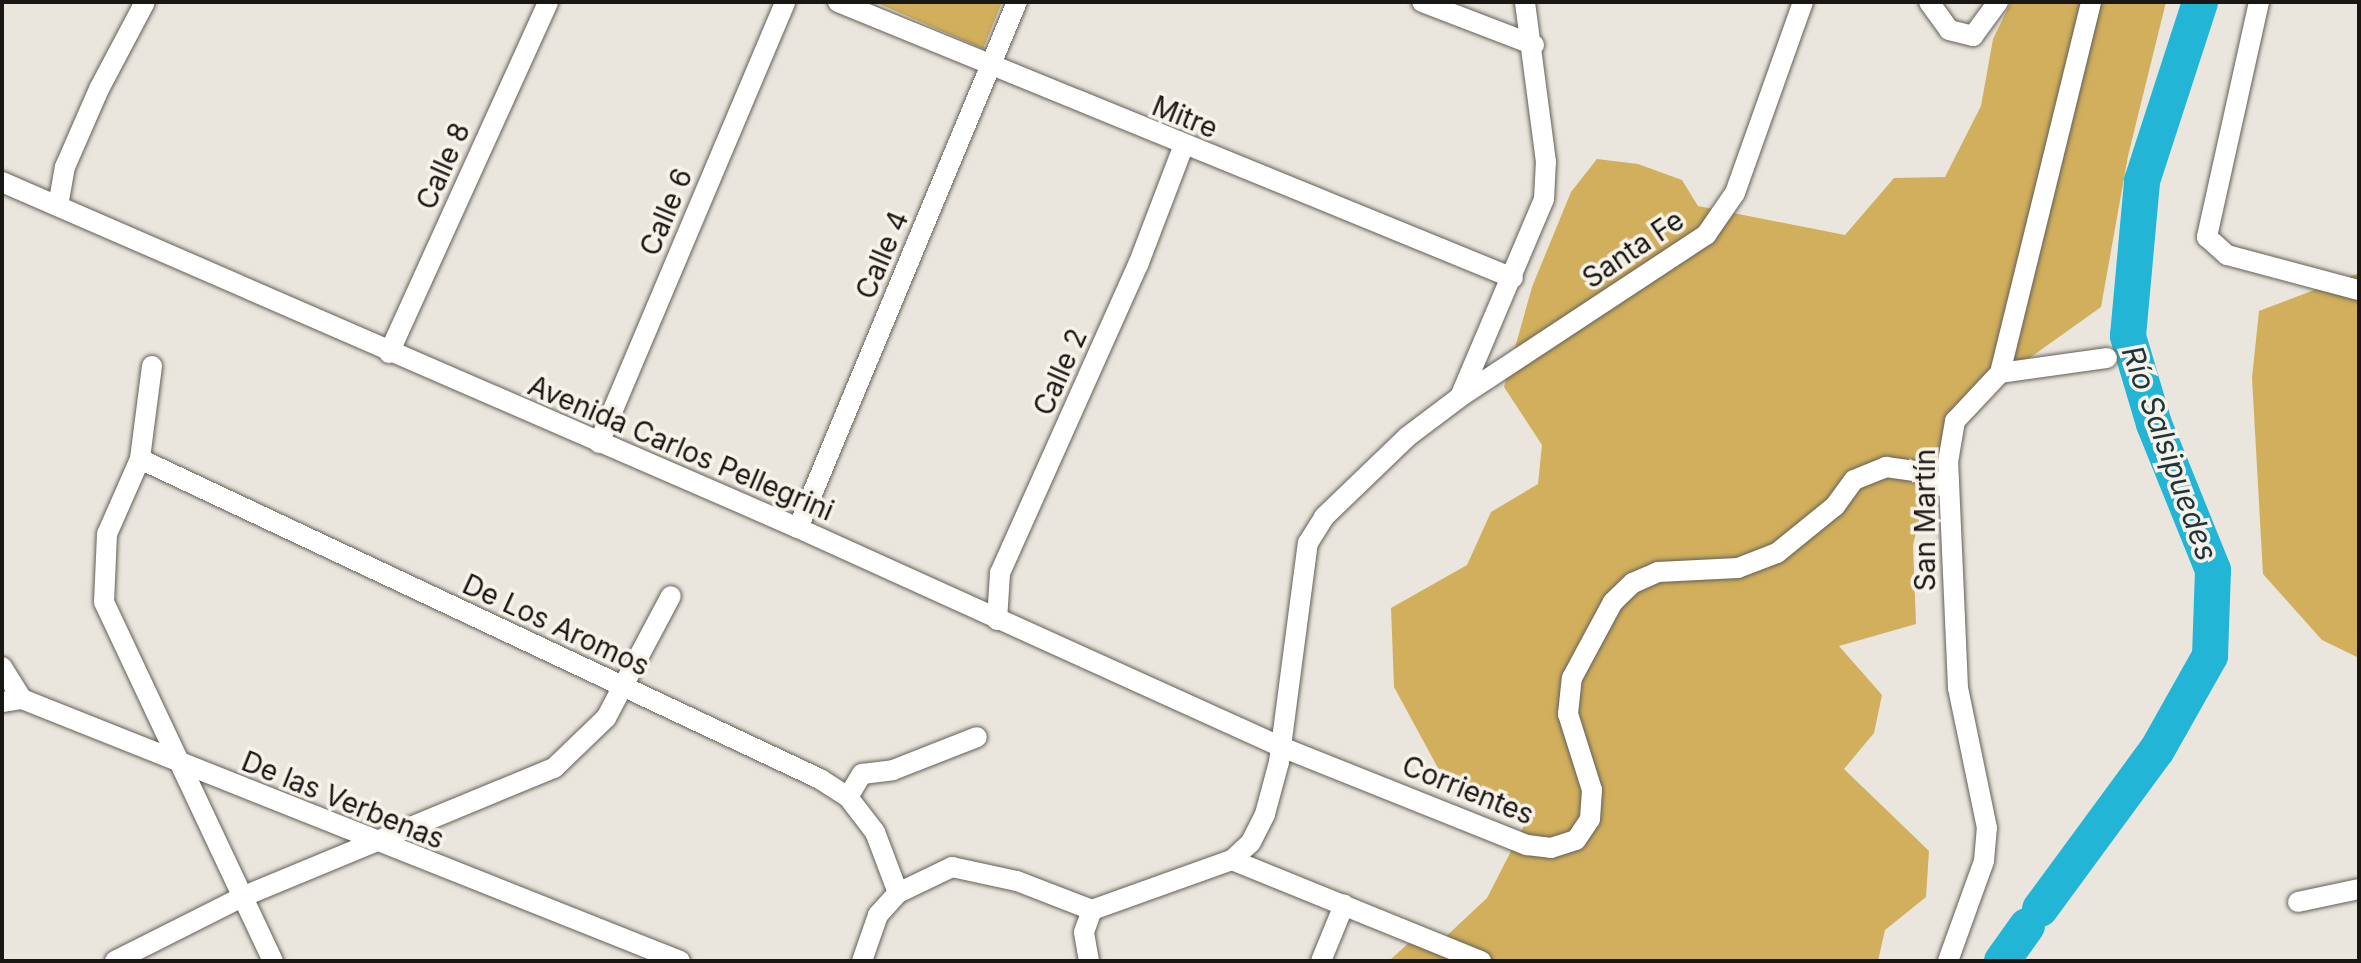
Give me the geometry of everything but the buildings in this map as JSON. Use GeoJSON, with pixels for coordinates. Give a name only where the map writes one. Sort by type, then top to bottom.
{"type":"FeatureCollection","features":[{"type":"Feature","properties":{"kind":"street"},"geometry":{"type":"LineString","coordinates":[[58,206],[65,167],[99,89],[145,2]]}},
{"type":"Feature","properties":{"kind":"street","name":"Calle 8"},"geometry":{"type":"LineString","coordinates":[[389,353],[548,2]]}},
{"type":"Feature","properties":{"kind":"street","name":"Calle 6"},"geometry":{"type":"LineString","coordinates":[[599,443],[785,2]]}},
{"type":"Feature","properties":{"kind":"street","name":"Mitre"},"geometry":{"type":"LineString","coordinates":[[838,2],[1183,147],[1513,278]]}},
{"type":"Feature","properties":{"kind":"street","name":"Calle 4"},"geometry":{"type":"LineString","coordinates":[[798,528],[1017,2]]}},
{"type":"Feature","properties":{"kind":"street"},"geometry":{"type":"LineString","coordinates":[[1422,2],[1534,45]]}},
{"type":"Feature","properties":{"kind":"street"},"geometry":{"type":"LineString","coordinates":[[1460,397],[1544,199],[1534,45],[1525,2]]}},
{"type":"Feature","properties":{"kind":"street","name":"Santa Fe"},"geometry":{"type":"LineString","coordinates":[[1232,860],[1251,842],[1265,814],[1279,746],[1308,543],[1324,517],[1407,437],[1460,397],[1706,235],[1735,193],[1803,2]]}},
{"type":"Feature","properties":{"kind":"street"},"geometry":{"type":"LineString","coordinates":[[1929,2],[1949,30],[1973,36],[1998,2]]}},
{"type":"Feature","properties":{"kind":"street","name":"San Martín"},"geometry":{"type":"LineString","coordinates":[[1948,961],[1984,861],[1987,828],[1958,688],[1947,489],[1955,421],[2000,373],[2091,2]]}},
{"type":"Feature","properties":{"kind":"street"},"geometry":{"type":"LineString","coordinates":[[2259,2],[2207,237],[2227,255],[2359,290]]}},
{"type":"Feature","properties":{"kind":"street","name":"Calle 2"},"geometry":{"type":"LineString","coordinates":[[997,620],[1000,573],[1138,265],[1183,147]]}},
{"type":"Feature","properties":{"kind":"street","name":"Avenida Carlos Pellegrini"},"geometry":{"type":"LineString","coordinates":[[2,182],[389,353],[798,528],[1279,746]]}},
{"type":"Feature","properties":{"kind":"street"},"geometry":{"type":"LineString","coordinates":[[2000,373],[2107,358]]}},
{"type":"Feature","properties":{"kind":"street"},"geometry":{"type":"LineString","coordinates":[[152,366],[140,459],[107,534],[104,602],[273,961]]}},
{"type":"Feature","properties":{"kind":"street","name":"De Los Aromos"},"geometry":{"type":"LineString","coordinates":[[140,459],[623,689],[763,751],[848,797],[875,832],[898,893]]}},
{"type":"Feature","properties":{"kind":"street","name":"Corrientes"},"geometry":{"type":"LineString","coordinates":[[1279,746],[1527,845],[1551,848],[1576,840],[1590,819],[1592,790],[1568,714],[1572,678],[1613,602],[1658,572],[1738,568],[1777,553],[1835,506],[1854,480],[1886,467],[1920,472],[1947,489]]}},
{"type":"Feature","properties":{"kind":"street"},"geometry":{"type":"LineString","coordinates":[[115,961],[242,897],[554,768],[585,745],[623,689],[671,596]]}},
{"type":"Feature","properties":{"kind":"street","name":"De las Verbenas"},"geometry":{"type":"LineString","coordinates":[[2,667],[12,700],[680,961]]}},
{"type":"Feature","properties":{"kind":"street"},"geometry":{"type":"LineString","coordinates":[[848,797],[862,774],[893,770],[977,737]]}},
{"type":"Feature","properties":{"kind":"street"},"geometry":{"type":"LineString","coordinates":[[862,961],[878,915],[898,893],[952,867],[1017,881],[1092,910],[1232,860],[1481,961]]}},
{"type":"Feature","properties":{"kind":"street"},"geometry":{"type":"LineString","coordinates":[[2298,902],[2359,889]]}},
{"type":"Feature","properties":{"kind":"street"},"geometry":{"type":"LineString","coordinates":[[1321,961],[1344,905]]}},
{"type":"Feature","properties":{"kind":"street"},"geometry":{"type":"LineString","coordinates":[[1089,961],[1084,932],[1092,910]]}},
{"type":"Feature","properties":{"kind":"shaded area"},"geometry":{"type":"Polygon","coordinates":[[[875,2],[1002,2],[983,49],[875,2]]]}},
{"type":"Feature","properties":{"kind":"shaded area"},"geometry":{"type":"Polygon","coordinates":[[[2011,2],[2166,2],[2128,156],[2101,307],[2003,377],[1971,408],[1930,476],[1913,545],[1916,624],[1839,646],[1882,695],[1874,733],[1844,769],[1929,851],[1926,897],[1885,930],[1878,961],[1389,961],[1413,939],[1439,943],[1487,898],[1528,818],[1438,768],[1394,687],[1391,608],[1467,565],[1491,512],[1538,484],[1542,445],[1504,387],[1532,287],[1571,192],[1597,159],[1638,164],[1682,180],[1698,206],[1845,235],[1894,178],[1945,177],[1981,106],[1993,39],[2011,2]]]}},
{"type":"Feature","properties":{"kind":"shaded area"},"geometry":{"type":"Polygon","coordinates":[[[2359,273],[2359,658],[2322,640],[2263,574],[2252,378],[2259,311],[2359,273]]]}},
{"type":"Feature","properties":{"kind":"waterway","name":"Río Salsipuedes"},"geometry":{"type":"LineString","coordinates":[[2040,909],[2157,750],[2210,656],[2213,570],[2154,424],[2128,336],[2142,181],[2200,2]]}},
{"type":"Feature","properties":{"kind":"waterway","name":"Río Salsipuedes"},"geometry":{"type":"LineString","coordinates":[[2002,961],[2027,926]]}}]}
